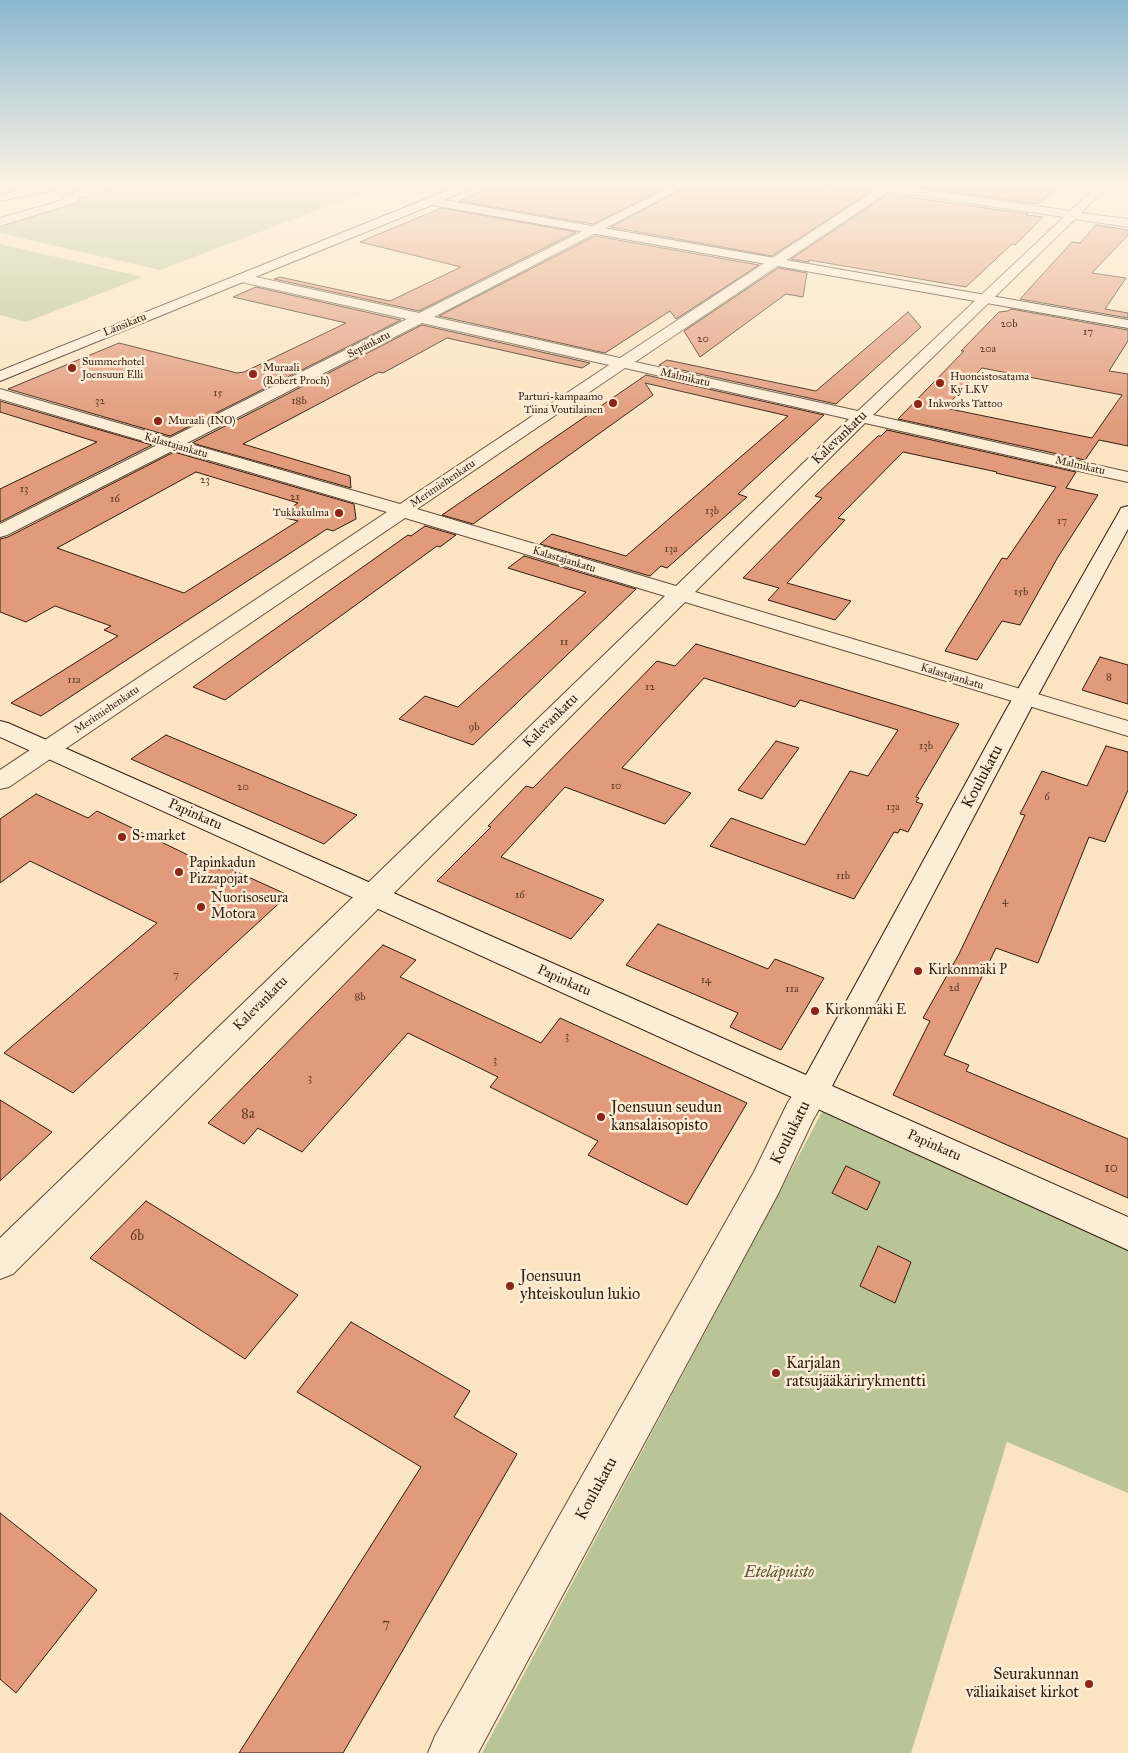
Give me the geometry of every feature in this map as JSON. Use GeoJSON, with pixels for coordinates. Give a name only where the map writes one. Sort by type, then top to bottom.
{"type":"FeatureCollection","features":[{"type":"Feature","properties":{"kind":"street","name":"Länsikatu"},"geometry":{"type":"LineString","coordinates":[[0,376],[272,266]]}},
{"type":"Feature","properties":{"kind":"street","name":"Sepänkatu"},"geometry":{"type":"LineString","coordinates":[[0,532],[524,266]]}},
{"type":"Feature","properties":{"kind":"street","name":"Merimiehenkatu"},"geometry":{"type":"LineString","coordinates":[[0,781],[770,266]]}},
{"type":"Feature","properties":{"kind":"street"},"geometry":{"type":"LineString","coordinates":[[798,266],[1128,324]]}},
{"type":"Feature","properties":{"kind":"street","name":"Kalevankatu"},"geometry":{"type":"LineString","coordinates":[[0,1262],[373,895],[681,596],[861,417],[1020,266]]}},
{"type":"Feature","properties":{"kind":"street","name":"Malmikatu"},"geometry":{"type":"LineString","coordinates":[[242,278],[1128,477]]}},
{"type":"Feature","properties":{"kind":"street","name":"Kalastajankatu"},"geometry":{"type":"LineString","coordinates":[[0,394],[403,511],[1128,729]]}},
{"type":"Feature","properties":{"kind":"street","name":"Koulukatu"},"geometry":{"type":"LineString","coordinates":[[452,1753],[761,1192],[800,1112],[813,1092],[1128,512]]}},
{"type":"Feature","properties":{"kind":"street","name":"Papinkatu"},"geometry":{"type":"LineString","coordinates":[[0,728],[1128,1234]]}},
{"type":"Feature","properties":{"kind":"green space"},"geometry":{"type":"Polygon","coordinates":[[[0,266],[94,266],[143,277],[26,322],[0,315],[0,266]]]}},
{"type":"Feature","properties":{"kind":"green space"},"geometry":{"type":"Polygon","coordinates":[[[142,266],[171,266],[160,270],[142,266]]]}},
{"type":"Feature","properties":{"kind":"green space","name":"Eteläpuisto"},"geometry":{"type":"Polygon","coordinates":[[[823,1110],[1128,1250],[1128,1493],[1007,1442],[911,1753],[482,1753],[823,1110]]]}},
{"type":"Feature","properties":{"kind":"building"},"geometry":{"type":"Polygon","coordinates":[[[456,266],[509,266],[419,311],[274,279],[280,277],[390,301],[461,267],[456,266]]]}},
{"type":"Feature","properties":{"kind":"building"},"geometry":{"type":"Polygon","coordinates":[[[537,266],[758,266],[676,319],[670,311],[605,353],[439,316],[537,266]]]}},
{"type":"Feature","properties":{"kind":"building"},"geometry":{"type":"Polygon","coordinates":[[[843,266],[989,266],[966,287],[843,266]]]}},
{"type":"Feature","properties":{"kind":"building"},"geometry":{"type":"Polygon","coordinates":[[[1050,266],[1099,266],[1092,273],[1126,278],[1105,309],[1128,313],[1128,318],[1020,299],[1050,266]]]}},
{"type":"Feature","properties":{"kind":"building"},"geometry":{"type":"Polygon","coordinates":[[[778,268],[807,273],[803,297],[786,294],[700,357],[684,331],[778,268]]]}},
{"type":"Feature","properties":{"kind":"building"},"geometry":{"type":"Polygon","coordinates":[[[256,287],[401,320],[170,436],[8,389],[119,343],[237,373],[244,372],[346,323],[233,297],[256,287]]]}},
{"type":"Feature","properties":{"kind":"building"},"geometry":{"type":"Polygon","coordinates":[[[1011,309],[1128,330],[1128,341],[1109,371],[1128,374],[1128,446],[1099,440],[1085,460],[898,419],[999,312],[1011,309]],[[982,368],[945,408],[1092,438],[1122,395],[982,368]]]}},
{"type":"Feature","properties":{"kind":"building"},"geometry":{"type":"Polygon","coordinates":[[[908,312],[921,327],[836,404],[659,365],[667,360],[816,391],[908,312]]]}},
{"type":"Feature","properties":{"kind":"building"},"geometry":{"type":"Polygon","coordinates":[[[422,325],[590,363],[582,368],[447,338],[383,373],[379,372],[243,444],[350,476],[351,488],[192,443],[422,325]]]}},
{"type":"Feature","properties":{"kind":"building"},"geometry":{"type":"Polygon","coordinates":[[[646,375],[824,415],[738,494],[747,497],[667,568],[661,566],[650,576],[540,544],[552,534],[626,556],[788,416],[645,383],[653,395],[473,524],[442,515],[646,375]]]}},
{"type":"Feature","properties":{"kind":"building"},"geometry":{"type":"Polygon","coordinates":[[[0,401],[152,445],[0,522],[0,489],[97,442],[0,412],[0,401]]]}},
{"type":"Feature","properties":{"kind":"building"},"geometry":{"type":"Polygon","coordinates":[[[887,430],[1076,472],[1066,488],[1098,495],[1058,557],[1020,625],[1002,621],[977,660],[945,651],[1002,558],[1007,559],[1056,487],[903,452],[838,518],[845,520],[787,583],[851,601],[835,620],[768,600],[779,588],[743,578],[822,498],[815,496],[878,436],[881,436],[887,430]]]}},
{"type":"Feature","properties":{"kind":"building"},"geometry":{"type":"Polygon","coordinates":[[[174,452],[354,504],[356,519],[333,531],[327,529],[41,716],[11,703],[118,636],[104,630],[111,626],[55,606],[26,622],[0,612],[0,539],[8,537],[174,452]],[[196,472],[57,548],[184,593],[298,521],[278,516],[298,503],[196,472]]]}},
{"type":"Feature","properties":{"kind":"building"},"geometry":{"type":"Polygon","coordinates":[[[425,526],[456,535],[440,547],[437,546],[225,700],[193,687],[408,535],[411,536],[425,526]]]}},
{"type":"Feature","properties":{"kind":"building"},"geometry":{"type":"Polygon","coordinates":[[[524,556],[636,589],[473,745],[399,719],[425,696],[458,707],[586,592],[508,568],[524,556]]]}},
{"type":"Feature","properties":{"kind":"building"},"geometry":{"type":"Polygon","coordinates":[[[696,644],[959,724],[916,797],[919,798],[916,802],[923,804],[908,832],[900,829],[898,833],[894,832],[854,899],[710,846],[731,818],[805,845],[850,771],[868,776],[898,730],[800,700],[795,707],[704,678],[622,768],[691,793],[665,824],[565,787],[501,857],[604,900],[571,939],[437,881],[491,827],[488,826],[526,786],[533,788],[657,661],[675,666],[696,644]]]}},
{"type":"Feature","properties":{"kind":"building"},"geometry":{"type":"Polygon","coordinates":[[[1100,657],[1128,665],[1128,704],[1082,690],[1100,657]]]}},
{"type":"Feature","properties":{"kind":"building"},"geometry":{"type":"Polygon","coordinates":[[[166,735],[357,815],[324,844],[131,759],[166,735]]]}},
{"type":"Feature","properties":{"kind":"building"},"geometry":{"type":"Polygon","coordinates":[[[776,741],[799,748],[762,799],[738,790],[776,741]]]}},
{"type":"Feature","properties":{"kind":"building"},"geometry":{"type":"Polygon","coordinates":[[[1106,746],[1128,752],[1128,790],[1105,842],[1089,837],[1038,963],[996,948],[944,1055],[969,1065],[966,1071],[1128,1139],[1128,1198],[893,1095],[930,1021],[923,1018],[959,954],[1025,815],[1020,814],[1042,771],[1087,786],[1106,746]]]}},
{"type":"Feature","properties":{"kind":"building"},"geometry":{"type":"Polygon","coordinates":[[[36,794],[88,818],[97,811],[219,870],[224,866],[288,895],[73,1093],[4,1053],[157,923],[30,861],[0,883],[0,819],[36,794]]]}},
{"type":"Feature","properties":{"kind":"building"},"geometry":{"type":"Polygon","coordinates":[[[658,924],[768,969],[775,959],[824,978],[781,1050],[730,1027],[738,1013],[626,965],[658,924]]]}},
{"type":"Feature","properties":{"kind":"building"},"geometry":{"type":"Polygon","coordinates":[[[383,945],[416,960],[400,977],[541,1043],[560,1018],[747,1103],[687,1205],[588,1155],[598,1141],[490,1087],[498,1077],[408,1033],[302,1152],[258,1128],[244,1144],[208,1123],[383,945]]]}},
{"type":"Feature","properties":{"kind":"building"},"geometry":{"type":"Polygon","coordinates":[[[0,1100],[52,1132],[0,1181],[0,1100]]]}},
{"type":"Feature","properties":{"kind":"building"},"geometry":{"type":"Polygon","coordinates":[[[846,1166],[880,1182],[867,1210],[832,1193],[846,1166]]]}},
{"type":"Feature","properties":{"kind":"building"},"geometry":{"type":"Polygon","coordinates":[[[146,1201],[298,1295],[245,1359],[90,1258],[146,1201]]]}},
{"type":"Feature","properties":{"kind":"building"},"geometry":{"type":"Polygon","coordinates":[[[878,1246],[911,1262],[895,1303],[860,1286],[878,1246]]]}},
{"type":"Feature","properties":{"kind":"building"},"geometry":{"type":"Polygon","coordinates":[[[351,1322],[470,1391],[454,1417],[517,1454],[343,1753],[239,1753],[421,1467],[297,1392],[351,1322]]]}},
{"type":"Feature","properties":{"kind":"building"},"geometry":{"type":"Polygon","coordinates":[[[0,1513],[97,1590],[16,1693],[0,1679],[0,1513]]]}},
{"type":"Feature","properties":{"kind":"place","name":"Summerhotel Joensuun Elli"},"geometry":{"type":"Point","coordinates":[72,368]}},
{"type":"Feature","properties":{"kind":"place","name":"Muraali (Robert Proch)"},"geometry":{"type":"Point","coordinates":[253,374]}},
{"type":"Feature","properties":{"kind":"place","name":"Huoneistosatama Ky LKV"},"geometry":{"type":"Point","coordinates":[940,383]}},
{"type":"Feature","properties":{"kind":"place","name":"Parturi-kampaamo Tiina Voutilainen"},"geometry":{"type":"Point","coordinates":[613,403]}},
{"type":"Feature","properties":{"kind":"place","name":"Inkworks Tattoo"},"geometry":{"type":"Point","coordinates":[918,404]}},
{"type":"Feature","properties":{"kind":"place","name":"Muraali (INO)"},"geometry":{"type":"Point","coordinates":[158,421]}},
{"type":"Feature","properties":{"kind":"place","name":"Tukkakulma"},"geometry":{"type":"Point","coordinates":[339,513]}},
{"type":"Feature","properties":{"kind":"place","name":"S-market"},"geometry":{"type":"Point","coordinates":[122,837]}},
{"type":"Feature","properties":{"kind":"place","name":"Papinkadun Pizzapojat"},"geometry":{"type":"Point","coordinates":[179,872]}},
{"type":"Feature","properties":{"kind":"place","name":"Nuorisoseura Motora"},"geometry":{"type":"Point","coordinates":[201,907]}},
{"type":"Feature","properties":{"kind":"place","name":"Kirkonmäki P"},"geometry":{"type":"Point","coordinates":[918,971]}},
{"type":"Feature","properties":{"kind":"place","name":"Kirkonmäki E"},"geometry":{"type":"Point","coordinates":[815,1011]}},
{"type":"Feature","properties":{"kind":"place","name":"Joensuun seudun kansalaisopisto"},"geometry":{"type":"Point","coordinates":[601,1117]}},
{"type":"Feature","properties":{"kind":"place","name":"Joensuun yhteiskoulun lukio"},"geometry":{"type":"Point","coordinates":[510,1286]}},
{"type":"Feature","properties":{"kind":"place","name":"Karjalan ratsujääkärirykmentti"},"geometry":{"type":"Point","coordinates":[776,1373]}},
{"type":"Feature","properties":{"kind":"place","name":"Seurakunnan väliaikaiset kirkot"},"geometry":{"type":"Point","coordinates":[1089,1684]}}]}
